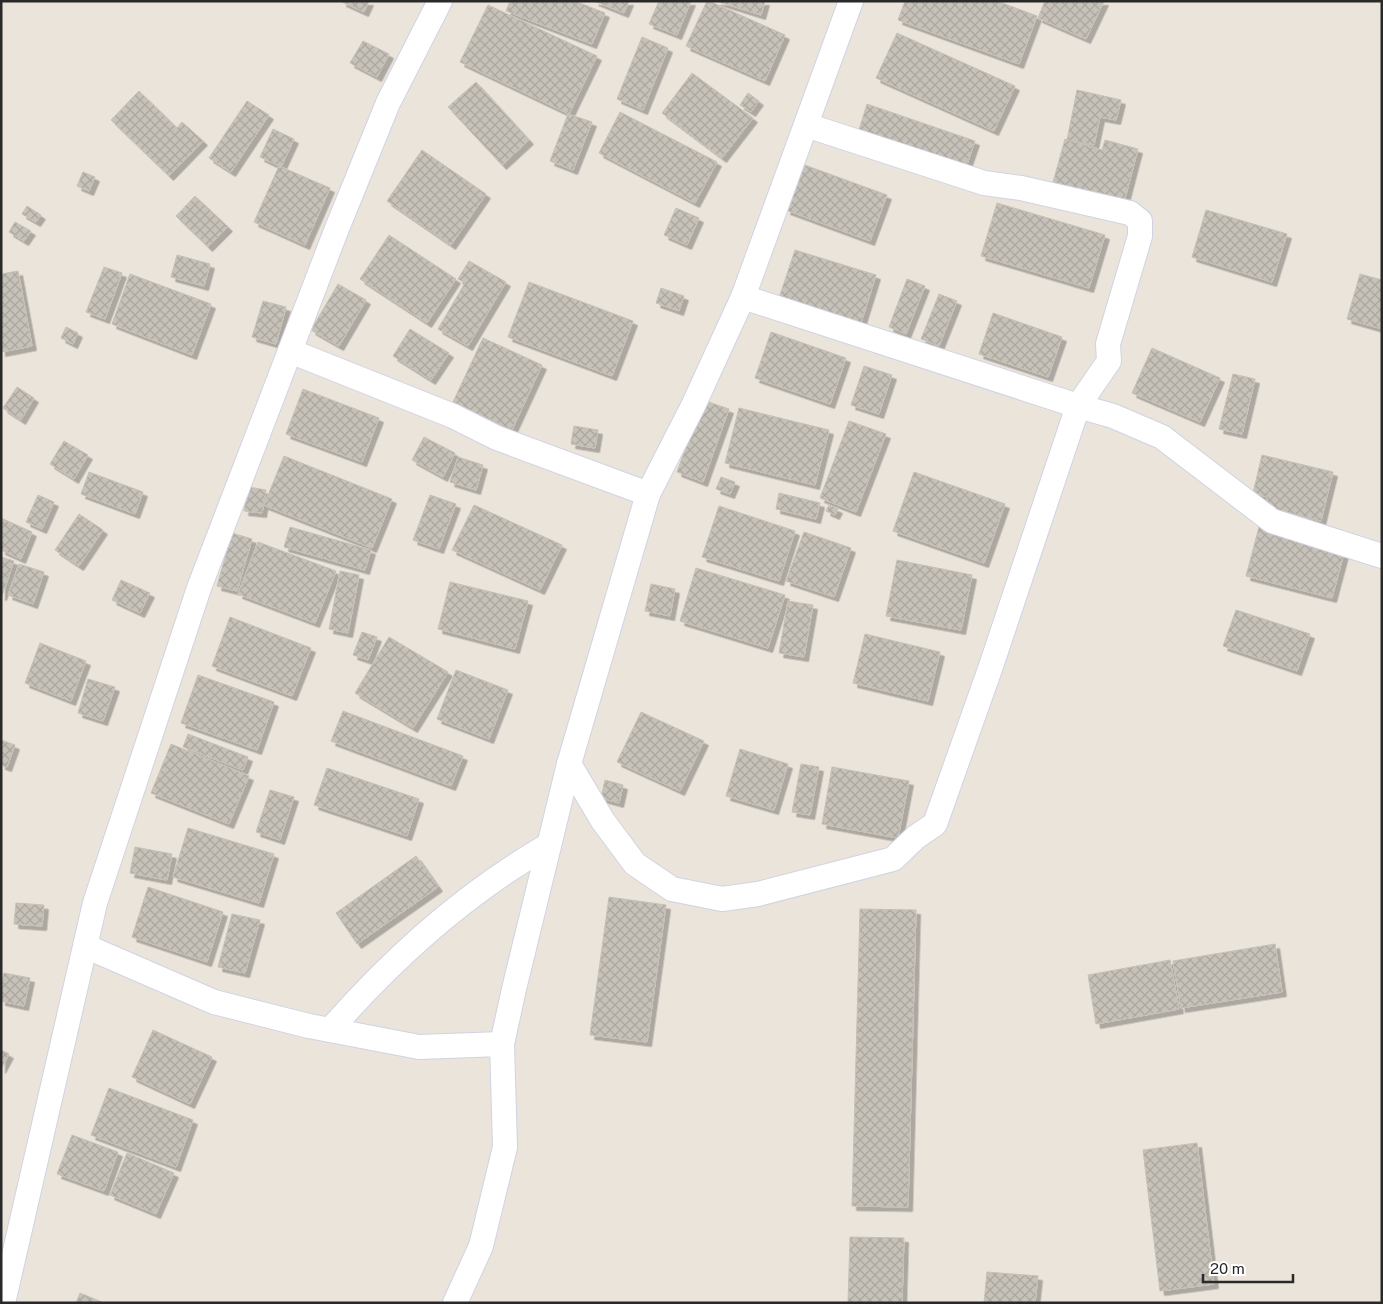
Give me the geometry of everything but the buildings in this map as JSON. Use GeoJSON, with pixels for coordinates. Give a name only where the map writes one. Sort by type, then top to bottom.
{"type":"FeatureCollection","features":[{"type":"Feature","properties":{"kind":"street"},"geometry":{"type":"LineString","coordinates":[[3,1303],[99,888],[199,588],[336,232],[388,103],[440,1]]}},
{"type":"Feature","properties":{"kind":"street"},"geometry":{"type":"LineString","coordinates":[[455,1303],[481,1246],[505,1147],[502,1044],[514,989],[569,764],[648,494],[693,406],[743,297],[850,1]]}},
{"type":"Feature","properties":{"kind":"street"},"geometry":{"type":"LineString","coordinates":[[569,764],[603,821],[635,864],[672,889],[722,899],[758,894],[893,859],[916,837],[935,824],[990,669],[1078,406],[1109,361],[1108,344],[1140,236],[1140,222],[1130,213],[1021,188],[984,183],[806,125]]}},
{"type":"Feature","properties":{"kind":"street"},"geometry":{"type":"LineString","coordinates":[[743,297],[1113,416],[1162,438],[1272,521],[1382,556]]}},
{"type":"Feature","properties":{"kind":"street"},"geometry":{"type":"LineString","coordinates":[[290,351],[453,416],[497,438],[648,494]]}},
{"type":"Feature","properties":{"kind":"street"},"geometry":{"type":"LineString","coordinates":[[330,1030],[356,1000],[390,966],[443,918],[520,862],[549,845]]}},
{"type":"Feature","properties":{"kind":"street"},"geometry":{"type":"LineString","coordinates":[[85,946],[214,1002],[330,1030],[418,1047],[502,1044]]}}]}
